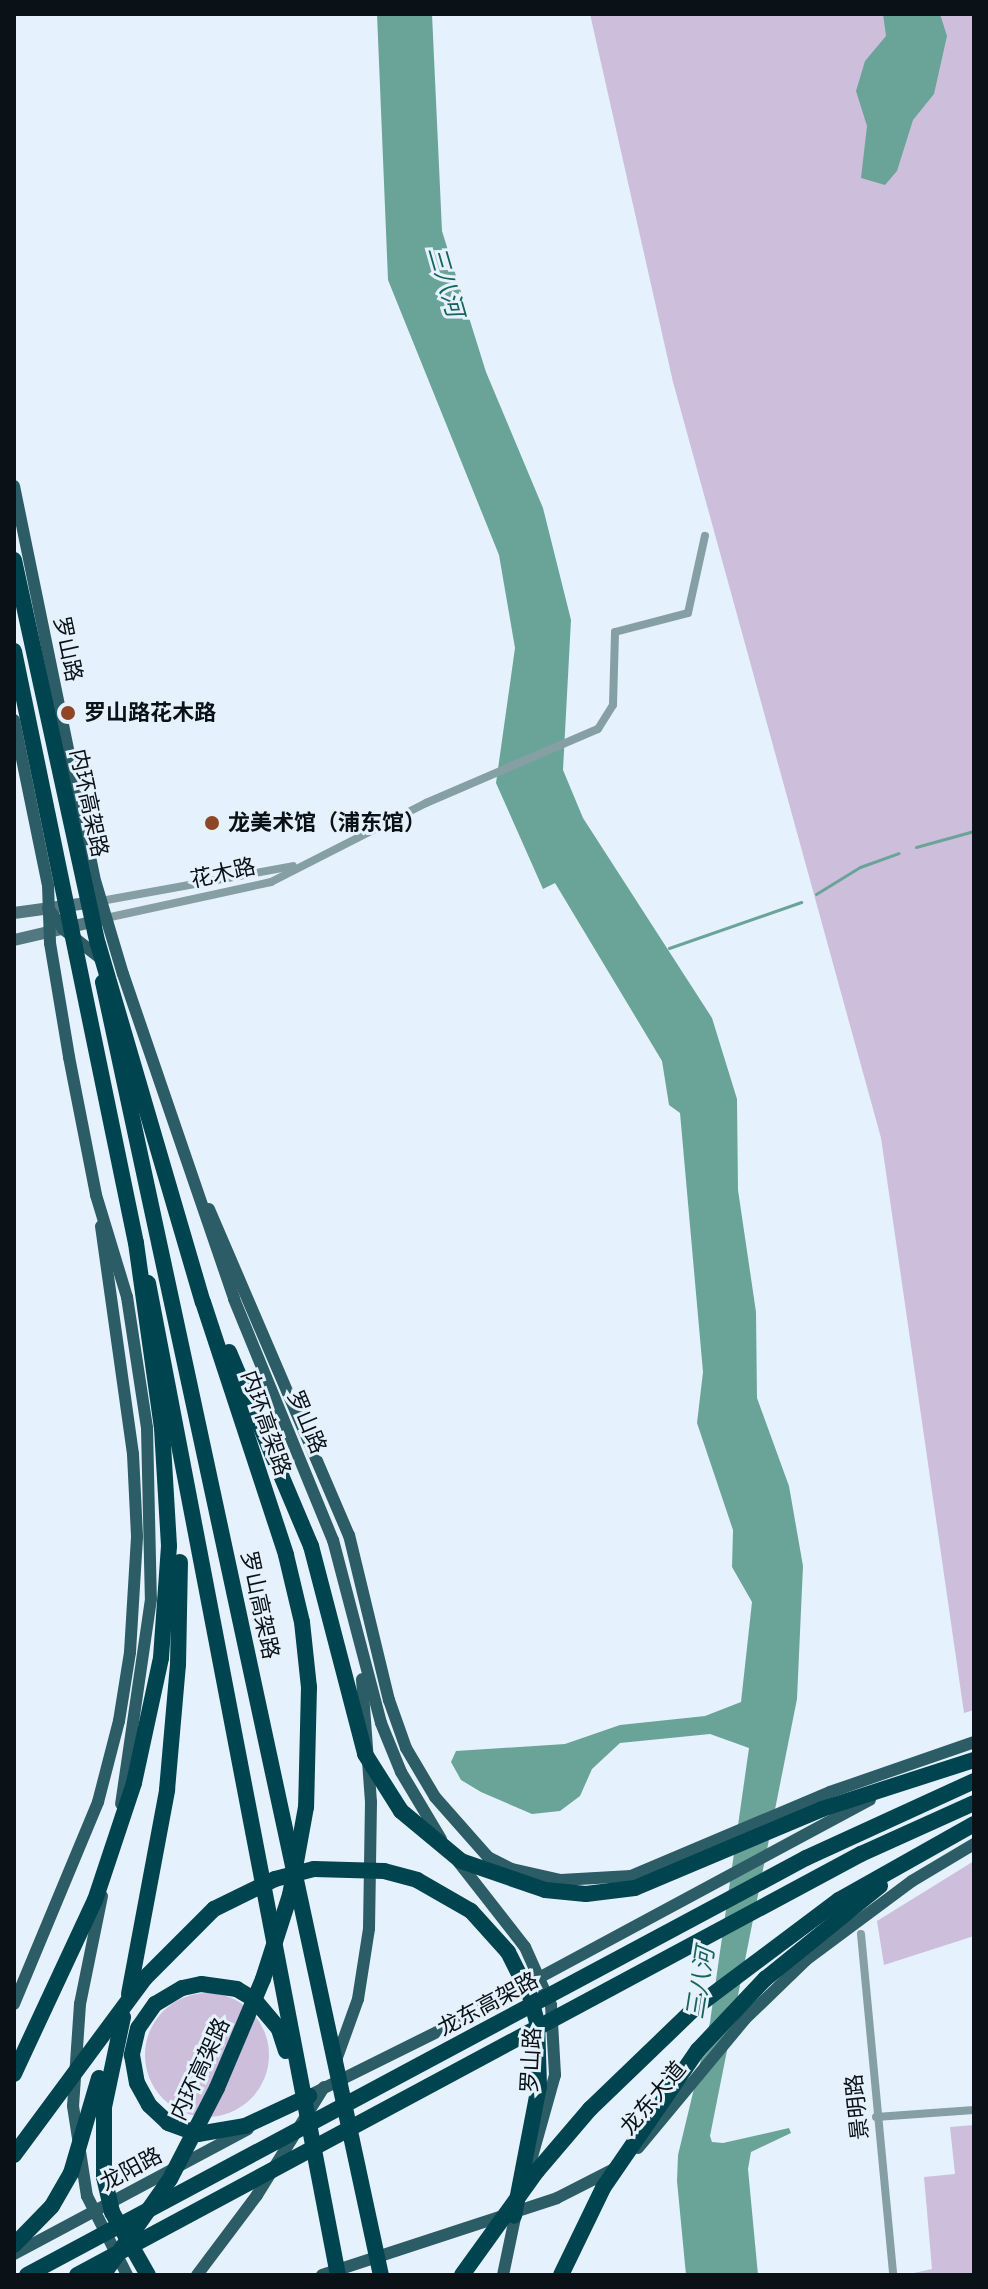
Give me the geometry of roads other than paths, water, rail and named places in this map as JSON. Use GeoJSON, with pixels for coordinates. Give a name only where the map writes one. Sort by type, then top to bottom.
{"type":"FeatureCollection","features":[{"type":"Feature","properties":{"kind":"highway","name":"内环高架路"},"geometry":{"type":"LineString","coordinates":[[21,557],[98,944],[294,1588],[309,1687],[309,1777],[290,1895],[244,2028],[170,2179],[103,2275]]}},
{"type":"Feature","properties":{"kind":"highway","name":"内环高架路"},"geometry":{"type":"LineString","coordinates":[[14,651],[136,1243],[167,1487],[169,1575],[161,1658],[143,1746],[110,1857],[58,1986],[14,2074]]}},
{"type":"Feature","properties":{"kind":"highway","name":"罗山高架路"},"geometry":{"type":"LineString","coordinates":[[98,944],[154,1240],[381,2275]]}},
{"type":"Feature","properties":{"kind":"highway"},"geometry":{"type":"LineString","coordinates":[[184,1234],[301,1519],[328,1603],[365,1754],[388,1793],[431,1839],[477,1870],[545,1890],[618,1891],[822,1809],[974,1760]]}},
{"type":"Feature","properties":{"kind":"highway"},"geometry":{"type":"LineString","coordinates":[[136,1243],[178,1428],[226,1698],[323,2200]]}},
{"type":"Feature","properties":{"kind":"highway"},"geometry":{"type":"LineString","coordinates":[[148,2275],[112,2212],[101,2142],[110,2072],[154,1876],[172,1740],[180,1620],[178,1428]]}},
{"type":"Feature","properties":{"kind":"highway","name":"龙东高架路"},"geometry":{"type":"LineString","coordinates":[[27,2275],[806,1858],[974,1781]]}},
{"type":"Feature","properties":{"kind":"highway","name":"龙东高架路"},"geometry":{"type":"LineString","coordinates":[[77,2275],[804,1884],[974,1803]]}},
{"type":"Feature","properties":{"kind":"highway"},"geometry":{"type":"LineString","coordinates":[[453,2275],[590,2109],[679,2022],[801,1945],[943,1840],[974,1824]]}},
{"type":"Feature","properties":{"kind":"highway"},"geometry":{"type":"LineString","coordinates":[[14,2155],[165,1955],[214,1909],[275,1879],[314,1869],[384,1871],[449,1896],[491,1931],[521,1973],[537,2022],[540,2070],[514,2216]]}},
{"type":"Feature","properties":{"kind":"highway"},"geometry":{"type":"LineString","coordinates":[[561,2275],[603,2188],[658,2102],[730,2014],[801,1945]]}},
{"type":"Feature","properties":{"kind":"highway"},"geometry":{"type":"LineString","coordinates":[[309,2096],[214,2134],[180,2130],[157,2115],[133,2069],[134,2041],[145,2016],[182,1988],[219,1984],[237,1989],[255,2000],[279,2029],[323,2200],[344,2269]]}},
{"type":"Feature","properties":{"kind":"highway"},"geometry":{"type":"LineString","coordinates":[[14,2245],[52,2206],[71,2173],[118,2019]]}},
{"type":"Feature","properties":{"kind":"highway"},"geometry":{"type":"LineString","coordinates":[[462,2275],[489,2235]]}},
{"type":"Feature","properties":{"kind":"main road","name":"罗山路"},"geometry":{"type":"LineString","coordinates":[[14,486],[21,557],[106,918],[234,1299],[322,1510],[381,1723],[401,1772],[444,1843],[525,1947],[551,2005],[555,2075],[514,2216],[503,2275]]}},
{"type":"Feature","properties":{"kind":"main road"},"geometry":{"type":"LineString","coordinates":[[14,720],[48,885],[49,932],[96,1195],[133,1454],[137,1536],[130,1652],[98,1802],[14,2004]]}},
{"type":"Feature","properties":{"kind":"main road","name":"花木路"},"geometry":{"type":"LineString","coordinates":[[14,913],[101,901]]}},
{"type":"Feature","properties":{"kind":"main road"},"geometry":{"type":"LineString","coordinates":[[47,907],[63,929],[123,974]]}},
{"type":"Feature","properties":{"kind":"main road","name":"花木路"},"geometry":{"type":"LineString","coordinates":[[14,940],[106,918]]}},
{"type":"Feature","properties":{"kind":"main road"},"geometry":{"type":"LineString","coordinates":[[191,1170],[334,1496],[365,1588],[396,1723],[435,1797],[488,1857],[534,1875],[608,1880],[670,1870],[799,1805],[974,1742]]}},
{"type":"Feature","properties":{"kind":"main road"},"geometry":{"type":"LineString","coordinates":[[96,1195],[127,1297],[152,1478],[151,1599],[139,1701],[80,2004],[74,2072],[76,2140],[87,2196],[127,2275]]}},
{"type":"Feature","properties":{"kind":"main road"},"geometry":{"type":"LineString","coordinates":[[197,2275],[314,2106],[358,1999],[369,1929],[371,1802],[367,1729],[351,1609]]}},
{"type":"Feature","properties":{"kind":"main road"},"geometry":{"type":"LineString","coordinates":[[309,2096],[457,2022],[840,1815],[974,1751]]}},
{"type":"Feature","properties":{"kind":"main road","name":"龙东大道"},"geometry":{"type":"LineString","coordinates":[[344,2269],[557,2198],[599,2179],[636,2150],[745,2019],[801,1945],[974,1844]]}},
{"type":"Feature","properties":{"kind":"main road","name":"龙阳路"},"geometry":{"type":"LineString","coordinates":[[14,2254],[309,2096]]}},
{"type":"Feature","properties":{"kind":"main road"},"geometry":{"type":"LineString","coordinates":[[322,2275],[344,2269]]}},
{"type":"Feature","properties":{"kind":"street"},"geometry":{"type":"LineString","coordinates":[[297,865],[481,778],[598,729],[613,705],[615,632],[688,613],[705,536]]}},
{"type":"Feature","properties":{"kind":"street","name":"花木路"},"geometry":{"type":"LineString","coordinates":[[101,901],[297,865]]}},
{"type":"Feature","properties":{"kind":"street","name":"花木路"},"geometry":{"type":"LineString","coordinates":[[106,918],[242,892],[297,865]]}},
{"type":"Feature","properties":{"kind":"street","name":"景明路"},"geometry":{"type":"LineString","coordinates":[[861,1934],[893,2275]]}},
{"type":"Feature","properties":{"kind":"street"},"geometry":{"type":"LineString","coordinates":[[876,2117],[974,2110]]}},
{"type":"Feature","properties":{"kind":"water","name":"三八河"},"geometry":{"type":"Polygon","coordinates":[[[377,14],[432,14],[442,231],[486,372],[543,508],[571,620],[563,770],[583,818],[712,1018],[737,1099],[738,1190],[756,1312],[757,1398],[789,1486],[803,1566],[797,1699],[710,2136],[712,2142],[723,2143],[789,2128],[791,2133],[751,2152],[748,2169],[758,2275],[686,2275],[677,2181],[678,2155],[710,2022],[749,1748],[710,1734],[620,1743],[592,1769],[580,1796],[560,1811],[532,1814],[461,1780],[451,1762],[456,1751],[565,1744],[620,1725],[705,1716],[741,1702],[752,1602],[732,1567],[733,1530],[697,1423],[703,1372],[680,1113],[669,1105],[662,1061],[555,883],[543,889],[496,783],[515,648],[499,555],[388,280],[377,14]]]}},
{"type":"Feature","properties":{"kind":"water"},"geometry":{"type":"Polygon","coordinates":[[[883,14],[940,14],[947,36],[934,94],[913,120],[897,171],[885,185],[861,178],[867,126],[856,91],[865,61],[886,36],[883,14]]]}},
{"type":"Feature","properties":{"kind":"waterway"},"geometry":{"type":"LineString","coordinates":[[916,847],[974,831]]}},
{"type":"Feature","properties":{"kind":"waterway"},"geometry":{"type":"LineString","coordinates":[[816,894],[860,867],[899,853]]}},
{"type":"Feature","properties":{"kind":"waterway"},"geometry":{"type":"LineString","coordinates":[[669,948],[801,902]]}},
{"type":"Feature","properties":{"kind":"place","name":"罗山路花木路"},"geometry":{"type":"Point","coordinates":[68,713]}},
{"type":"Feature","properties":{"kind":"place","name":"龙美术馆（浦东馆）"},"geometry":{"type":"Point","coordinates":[212,823]}}]}
